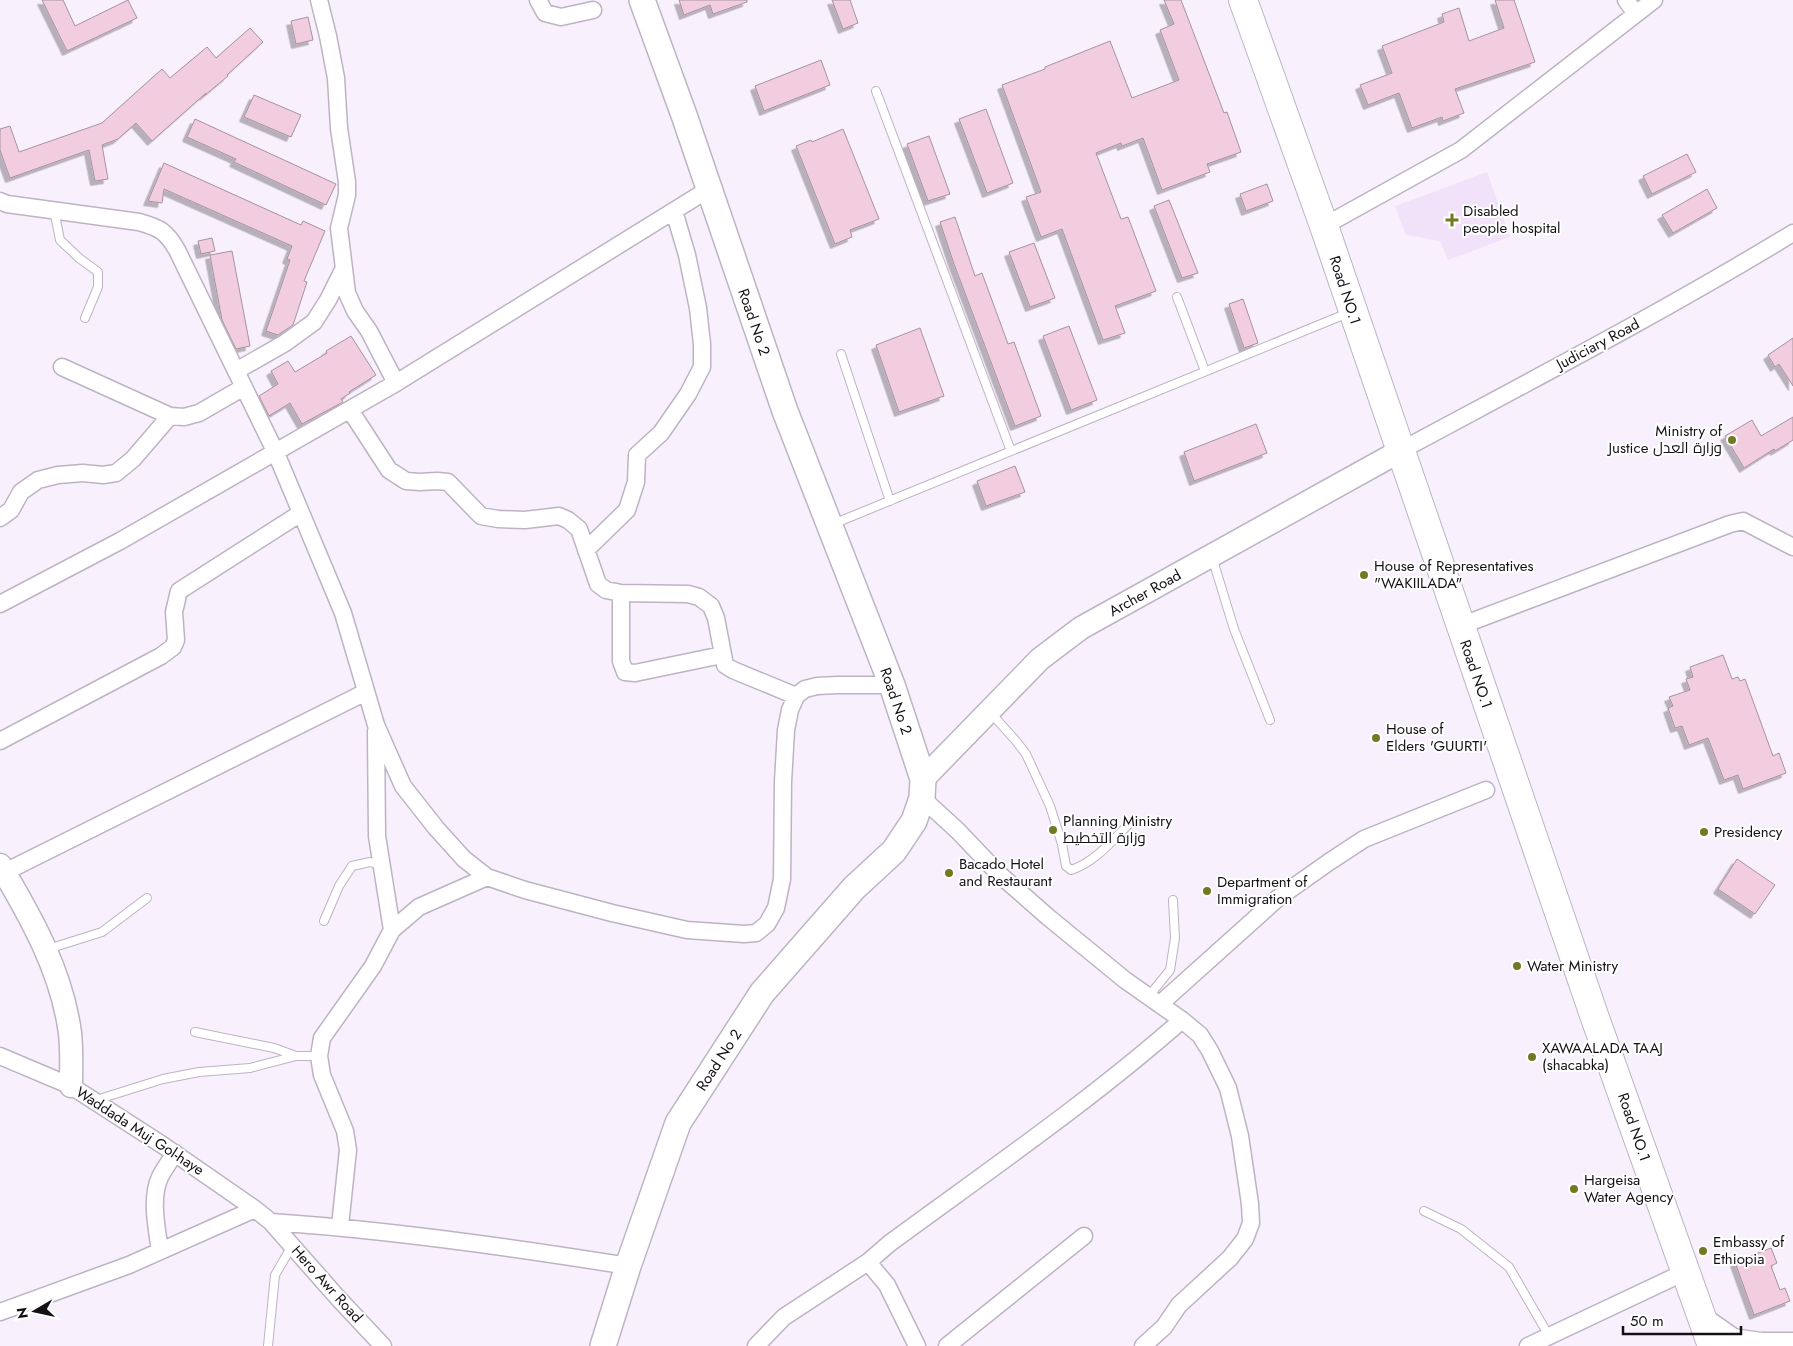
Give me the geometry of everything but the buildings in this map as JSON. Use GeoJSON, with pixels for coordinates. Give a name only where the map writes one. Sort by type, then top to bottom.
{"type":"FeatureCollection","features":[{"type":"Feature","properties":{"kind":"highway","name":"Road NO.1"},"geometry":{"type":"LineString","coordinates":[[1243,0],[1324,226],[1595,1018],[1685,1272],[1704,1319],[1712,1346]]}},
{"type":"Feature","properties":{"kind":"main road","name":"Road No 2"},"geometry":{"type":"LineString","coordinates":[[603,1346],[628,1266],[678,1123],[762,993],[854,888],[894,851],[914,821],[922,789],[892,685],[785,411],[684,115],[642,0]]}},
{"type":"Feature","properties":{"kind":"main road","name":"Archer Road"},"geometry":{"type":"LineString","coordinates":[[922,789],[989,711],[1040,659],[1081,628],[1400,451]]}},
{"type":"Feature","properties":{"kind":"main road"},"geometry":{"type":"LineString","coordinates":[[2,869],[46,950],[67,1013],[72,1049],[71,1086]]}},
{"type":"Feature","properties":{"kind":"main road"},"geometry":{"type":"LineString","coordinates":[[1704,1319],[1733,1340],[1761,1344],[1793,1344]]}},
{"type":"Feature","properties":{"kind":"street"},"geometry":{"type":"LineString","coordinates":[[318,0],[328,36],[336,78],[339,128],[347,182],[347,195],[339,228],[347,294],[396,383]]}},
{"type":"Feature","properties":{"kind":"street"},"geometry":{"type":"LineString","coordinates":[[538,0],[545,13],[561,16],[594,10]]}},
{"type":"Feature","properties":{"kind":"street"},"geometry":{"type":"LineString","coordinates":[[1626,0],[1636,14]]}},
{"type":"Feature","properties":{"kind":"street"},"geometry":{"type":"LineString","coordinates":[[1324,226],[1461,150],[1654,0]]}},
{"type":"Feature","properties":{"kind":"street"},"geometry":{"type":"LineString","coordinates":[[0,604],[120,541],[350,410],[709,189]]}},
{"type":"Feature","properties":{"kind":"street"},"geometry":{"type":"LineString","coordinates":[[0,201],[6,204],[139,222],[157,227],[168,235],[276,453],[343,613],[376,725],[403,786],[436,828],[464,859],[487,877],[526,890],[612,913],[687,930],[744,934],[756,933],[767,924],[776,908],[782,879],[783,782],[786,730],[790,710],[796,696],[805,689],[818,686],[892,685]]}},
{"type":"Feature","properties":{"kind":"street"},"geometry":{"type":"LineString","coordinates":[[586,550],[627,510],[636,482],[637,455],[661,433],[688,394],[702,367],[702,344],[698,308],[687,255],[674,211]]}},
{"type":"Feature","properties":{"kind":"street","name":"Judiciary Road"},"geometry":{"type":"LineString","coordinates":[[1400,451],[1632,326],[1793,233]]}},
{"type":"Feature","properties":{"kind":"street"},"geometry":{"type":"LineString","coordinates":[[236,371],[285,343],[314,322],[328,300],[343,270]]}},
{"type":"Feature","properties":{"kind":"street"},"geometry":{"type":"LineString","coordinates":[[62,367],[170,416],[184,417],[199,413],[244,387]]}},
{"type":"Feature","properties":{"kind":"street"},"geometry":{"type":"LineString","coordinates":[[350,410],[389,470],[406,481],[448,482],[481,516],[498,520],[525,520],[560,516],[568,520],[579,529],[598,584],[606,590],[620,593],[688,594],[699,597],[711,606],[716,618],[725,665],[796,696]]}},
{"type":"Feature","properties":{"kind":"street"},"geometry":{"type":"LineString","coordinates":[[0,518],[11,510],[21,492],[38,480],[58,475],[83,473],[116,474],[133,459],[170,416]]}},
{"type":"Feature","properties":{"kind":"street"},"geometry":{"type":"LineString","coordinates":[[0,741],[161,656],[173,647],[176,640],[174,612],[179,591],[301,513]]}},
{"type":"Feature","properties":{"kind":"street"},"geometry":{"type":"LineString","coordinates":[[1460,626],[1730,524],[1743,521],[1793,547]]}},
{"type":"Feature","properties":{"kind":"street"},"geometry":{"type":"LineString","coordinates":[[620,593],[621,661],[625,672],[635,673],[722,655]]}},
{"type":"Feature","properties":{"kind":"street"},"geometry":{"type":"LineString","coordinates":[[2,869],[230,761],[366,692]]}},
{"type":"Feature","properties":{"kind":"street"},"geometry":{"type":"LineString","coordinates":[[376,725],[376,806],[380,864],[392,930]]}},
{"type":"Feature","properties":{"kind":"street"},"geometry":{"type":"LineString","coordinates":[[922,789],[958,831],[999,874],[1125,980],[1200,1035],[1228,1088],[1240,1136],[1250,1204],[1250,1223],[1245,1239],[1230,1258],[1185,1300],[1164,1327],[1143,1346]]}},
{"type":"Feature","properties":{"kind":"street"},"geometry":{"type":"LineString","coordinates":[[1154,1000],[1278,898],[1364,839],[1486,790]]}},
{"type":"Feature","properties":{"kind":"street"},"geometry":{"type":"LineString","coordinates":[[340,1226],[348,1150],[345,1131],[322,1075],[319,1056],[322,1038],[373,966],[392,930],[419,906],[487,877]]}},
{"type":"Feature","properties":{"kind":"street"},"geometry":{"type":"LineString","coordinates":[[756,1346],[784,1317],[868,1262],[890,1243],[1046,1129],[1150,1048],[1182,1020]]}},
{"type":"Feature","properties":{"kind":"street","name":"Waddada Muj Gol-haye"},"geometry":{"type":"LineString","coordinates":[[0,1056],[71,1086],[175,1153],[271,1222]]}},
{"type":"Feature","properties":{"kind":"street"},"geometry":{"type":"LineString","coordinates":[[160,1251],[154,1212],[156,1193],[159,1178],[175,1153]]}},
{"type":"Feature","properties":{"kind":"street"},"geometry":{"type":"LineString","coordinates":[[0,1312],[128,1265],[255,1209]]}},
{"type":"Feature","properties":{"kind":"street"},"geometry":{"type":"LineString","coordinates":[[271,1222],[340,1226],[628,1266]]}},
{"type":"Feature","properties":{"kind":"street","name":"Hero Awr Road"},"geometry":{"type":"LineString","coordinates":[[271,1222],[338,1298],[384,1346]]}},
{"type":"Feature","properties":{"kind":"street"},"geometry":{"type":"LineString","coordinates":[[947,1346],[1084,1236]]}},
{"type":"Feature","properties":{"kind":"street"},"geometry":{"type":"LineString","coordinates":[[868,1262],[887,1285],[917,1346]]}},
{"type":"Feature","properties":{"kind":"street"},"geometry":{"type":"LineString","coordinates":[[1528,1346],[1685,1272]]}},
{"type":"Feature","properties":{"kind":"lane"},"geometry":{"type":"LineString","coordinates":[[876,91],[1011,451]]}},
{"type":"Feature","properties":{"kind":"lane"},"geometry":{"type":"LineString","coordinates":[[54,210],[60,240],[79,258],[98,272],[98,287],[85,318]]}},
{"type":"Feature","properties":{"kind":"lane"},"geometry":{"type":"LineString","coordinates":[[1177,297],[1204,371]]}},
{"type":"Feature","properties":{"kind":"lane"},"geometry":{"type":"LineString","coordinates":[[829,526],[1352,311]]}},
{"type":"Feature","properties":{"kind":"lane"},"geometry":{"type":"LineString","coordinates":[[841,354],[890,501]]}},
{"type":"Feature","properties":{"kind":"lane"},"geometry":{"type":"LineString","coordinates":[[1212,557],[1234,629],[1270,720]]}},
{"type":"Feature","properties":{"kind":"lane"},"geometry":{"type":"LineString","coordinates":[[989,711],[1016,740],[1026,754],[1050,806],[1062,844],[1066,866],[1071,870],[1078,868],[1099,854],[1130,824]]}},
{"type":"Feature","properties":{"kind":"lane"},"geometry":{"type":"LineString","coordinates":[[324,921],[339,886],[352,866],[370,862],[380,864]]}},
{"type":"Feature","properties":{"kind":"lane"},"geometry":{"type":"LineString","coordinates":[[46,950],[102,932],[147,898]]}},
{"type":"Feature","properties":{"kind":"lane"},"geometry":{"type":"LineString","coordinates":[[1154,1000],[1170,970],[1175,938],[1172,900]]}},
{"type":"Feature","properties":{"kind":"lane"},"geometry":{"type":"LineString","coordinates":[[195,1032],[274,1048],[296,1056]]}},
{"type":"Feature","properties":{"kind":"lane"},"geometry":{"type":"LineString","coordinates":[[94,1101],[163,1079],[199,1072],[250,1068],[296,1056],[319,1056]]}},
{"type":"Feature","properties":{"kind":"lane"},"geometry":{"type":"LineString","coordinates":[[1424,1211],[1461,1229],[1509,1267],[1549,1336]]}},
{"type":"Feature","properties":{"kind":"lane"},"geometry":{"type":"LineString","coordinates":[[268,1346],[275,1275],[292,1246]]}},
{"type":"Feature","properties":{"kind":"shaded area","name":"Disabled people hospital"},"geometry":{"type":"Polygon","coordinates":[[[1487,172],[1510,237],[1448,260],[1440,241],[1406,235],[1395,206],[1487,172]]]}},
{"type":"Feature","properties":{"kind":"place","name":"Disabled people hospital"},"geometry":{"type":"Point","coordinates":[1452,220]}},
{"type":"Feature","properties":{"kind":"place","name":"Ministry of Justice وزارة العدل"},"geometry":{"type":"Point","coordinates":[1732,440]}},
{"type":"Feature","properties":{"kind":"place","name":"House of Representatives \"WAKIILADA\""},"geometry":{"type":"Point","coordinates":[1364,575]}},
{"type":"Feature","properties":{"kind":"place","name":"House of Elders 'GUURTI'"},"geometry":{"type":"Point","coordinates":[1376,738]}},
{"type":"Feature","properties":{"kind":"place","name":"Planning Ministry وزارة التخطيط"},"geometry":{"type":"Point","coordinates":[1053,830]}},
{"type":"Feature","properties":{"kind":"place","name":"Presidency"},"geometry":{"type":"Point","coordinates":[1704,832]}},
{"type":"Feature","properties":{"kind":"place","name":"Bacado Hotel and Restaurant"},"geometry":{"type":"Point","coordinates":[949,873]}},
{"type":"Feature","properties":{"kind":"place","name":"Department of Immigration"},"geometry":{"type":"Point","coordinates":[1207,891]}},
{"type":"Feature","properties":{"kind":"place","name":"Water Ministry"},"geometry":{"type":"Point","coordinates":[1517,966]}},
{"type":"Feature","properties":{"kind":"place","name":"XAWAALADA TAAJ (shacabka)"},"geometry":{"type":"Point","coordinates":[1532,1057]}},
{"type":"Feature","properties":{"kind":"place","name":"Hargeisa Water Agency"},"geometry":{"type":"Point","coordinates":[1574,1189]}},
{"type":"Feature","properties":{"kind":"place","name":"Embassy of Ethiopia"},"geometry":{"type":"Point","coordinates":[1703,1251]}}]}
